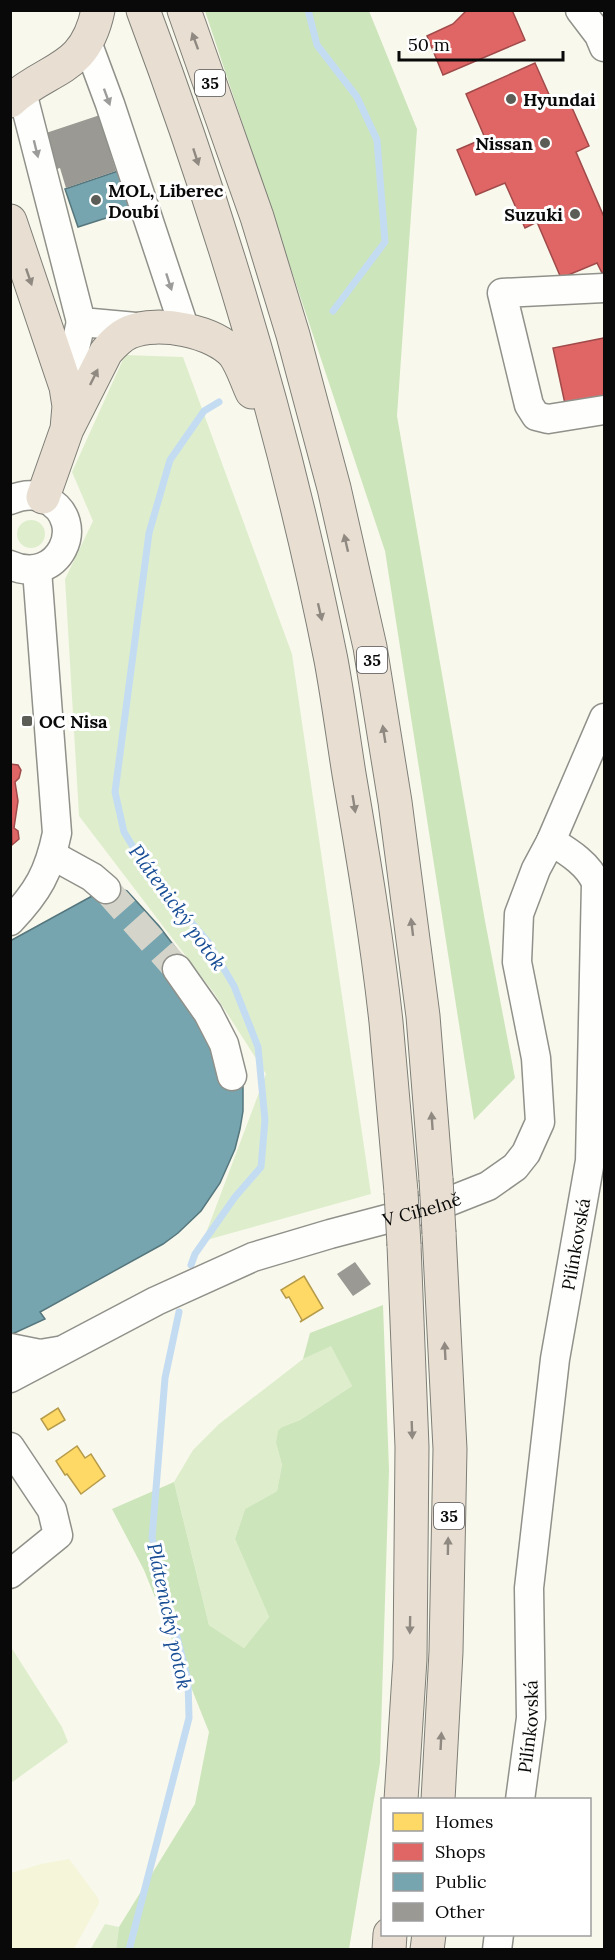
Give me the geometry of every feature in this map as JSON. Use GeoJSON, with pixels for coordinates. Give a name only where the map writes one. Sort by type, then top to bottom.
{"type":"FeatureCollection","features":[{"type":"Feature","properties":{"kind":"highway"},"geometry":{"type":"LineString","coordinates":[[16,97],[62,69],[78,55],[94,28],[98,10]]}},
{"type":"Feature","properties":{"kind":"highway","name":"35"},"geometry":{"type":"LineString","coordinates":[[143,10],[177,102],[219,228],[257,356],[293,493],[331,660],[356,814],[385,1019],[404,1245],[412,1447],[410,1659],[401,1798]]}},
{"type":"Feature","properties":{"kind":"highway","name":"35"},"geometry":{"type":"LineString","coordinates":[[184,10],[257,217],[293,335],[334,488],[370,647],[395,802],[423,1016],[436,1179],[450,1449],[446,1652],[438,1798]]}},
{"type":"Feature","properties":{"kind":"highway"},"geometry":{"type":"LineString","coordinates":[[10,221],[66,387],[69,406],[67,429]]}},
{"type":"Feature","properties":{"kind":"highway"},"geometry":{"type":"LineString","coordinates":[[43,497],[67,429],[106,352],[129,332],[147,328],[185,330],[216,340],[234,355],[241,366],[293,493]]}},
{"type":"Feature","properties":{"kind":"street"},"geometry":{"type":"LineString","coordinates":[[580,10],[599,35],[604,46]]}},
{"type":"Feature","properties":{"kind":"street"},"geometry":{"type":"LineString","coordinates":[[87,42],[110,104],[185,330]]}},
{"type":"Feature","properties":{"kind":"street"},"geometry":{"type":"LineString","coordinates":[[16,97],[81,322],[66,387]]}},
{"type":"Feature","properties":{"kind":"street"},"geometry":{"type":"LineString","coordinates":[[604,288],[502,293],[529,405],[536,416],[548,419],[604,410]]}},
{"type":"Feature","properties":{"kind":"street"},"geometry":{"type":"LineString","coordinates":[[81,322],[147,328]]}},
{"type":"Feature","properties":{"kind":"street"},"geometry":{"type":"LineString","coordinates":[[10,500],[31,495],[43,497],[54,503],[62,512],[67,535],[64,547],[49,565],[24,567],[57,832],[44,878],[30,900],[10,921]]}},
{"type":"Feature","properties":{"kind":"street"},"geometry":{"type":"LineString","coordinates":[[551,841],[604,718]]}},
{"type":"Feature","properties":{"kind":"street","name":"Pilínkovská"},"geometry":{"type":"LineString","coordinates":[[520,1798],[531,1718],[530,1577],[555,1359],[597,1158],[596,883],[599,875],[551,841]]}},
{"type":"Feature","properties":{"kind":"street","name":"V Cihelně"},"geometry":{"type":"LineString","coordinates":[[10,1378],[156,1301],[253,1257],[440,1205],[488,1186],[515,1167],[526,1153],[540,1122],[536,1058],[517,962],[519,914],[536,869],[551,841]]}},
{"type":"Feature","properties":{"kind":"street"},"geometry":{"type":"LineString","coordinates":[[52,855],[92,877],[106,889]]}},
{"type":"Feature","properties":{"kind":"street"},"geometry":{"type":"LineString","coordinates":[[177,969],[208,1013],[224,1044],[232,1076]]}},
{"type":"Feature","properties":{"kind":"street"},"geometry":{"type":"LineString","coordinates":[[10,1348],[40,1354],[63,1350]]}},
{"type":"Feature","properties":{"kind":"street"},"geometry":{"type":"LineString","coordinates":[[10,1447],[52,1510],[58,1535],[10,1574]]}},
{"type":"Feature","properties":{"kind":"green space"},"geometry":{"type":"Polygon","coordinates":[[[205,11],[369,11],[417,129],[397,416],[485,921],[515,1078],[474,1120],[385,551],[205,11]]]}},
{"type":"Feature","properties":{"kind":"green space"},"geometry":{"type":"Polygon","coordinates":[[[125,355],[183,357],[292,654],[371,1194],[203,1241],[266,1074],[214,993],[79,816],[65,579],[93,521],[72,472],[125,355]]]}},
{"type":"Feature","properties":{"kind":"green space"},"geometry":{"type":"Polygon","coordinates":[[[31,520],[41,524],[45,534],[41,544],[31,548],[21,544],[17,534],[21,524],[31,520]]]}},
{"type":"Feature","properties":{"kind":"green space"},"geometry":{"type":"Polygon","coordinates":[[[383,1305],[389,1470],[380,1763],[349,1949],[116,1949],[119,1927],[195,1804],[209,1732],[144,1570],[112,1509],[174,1482],[209,1625],[244,1648],[269,1617],[235,1539],[245,1509],[277,1491],[282,1465],[276,1443],[278,1431],[300,1420],[352,1386],[331,1346],[303,1359],[310,1333],[383,1305]]]}},
{"type":"Feature","properties":{"kind":"green space"},"geometry":{"type":"Polygon","coordinates":[[[331,1345],[352,1386],[300,1420],[282,1427],[276,1443],[282,1465],[277,1491],[245,1509],[235,1539],[269,1617],[244,1648],[209,1625],[174,1482],[193,1450],[219,1424],[303,1359],[331,1345]]]}},
{"type":"Feature","properties":{"kind":"green space"},"geometry":{"type":"Polygon","coordinates":[[[11,1647],[62,1727],[68,1742],[11,1783],[11,1647]]]}},
{"type":"Feature","properties":{"kind":"green space"},"geometry":{"type":"Polygon","coordinates":[[[69,1859],[98,1898],[99,1903],[74,1949],[11,1949],[11,1873],[69,1859]]]}},
{"type":"Feature","properties":{"kind":"green space"},"geometry":{"type":"Polygon","coordinates":[[[105,1924],[119,1927],[116,1949],[90,1950],[105,1924]]]}},
{"type":"Feature","properties":{"kind":"building: Homes"},"geometry":{"type":"Polygon","coordinates":[[[304,1276],[323,1308],[300,1322],[302,1320],[289,1297],[286,1298],[281,1290],[304,1276]]]}},
{"type":"Feature","properties":{"kind":"building: Homes"},"geometry":{"type":"Polygon","coordinates":[[[58,1408],[65,1420],[48,1430],[41,1419],[58,1408]]]}},
{"type":"Feature","properties":{"kind":"building: Homes"},"geometry":{"type":"Polygon","coordinates":[[[77,1446],[85,1458],[91,1454],[105,1476],[81,1494],[56,1461],[77,1446]]]}},
{"type":"Feature","properties":{"kind":"building: Shops"},"geometry":{"type":"Polygon","coordinates":[[[467,10],[512,10],[525,40],[443,75],[427,36],[453,24],[467,10]]]}},
{"type":"Feature","properties":{"kind":"building: Shops"},"geometry":{"type":"Polygon","coordinates":[[[535,63],[555,108],[569,101],[589,146],[576,152],[604,217],[604,272],[602,273],[597,263],[561,278],[537,222],[525,228],[505,183],[476,195],[457,150],[485,138],[466,94],[535,63]]]}},
{"type":"Feature","properties":{"kind":"building: Shops"},"geometry":{"type":"Polygon","coordinates":[[[604,338],[604,405],[567,413],[553,348],[604,338]]]}},
{"type":"Feature","properties":{"kind":"building: Shops"},"geometry":{"type":"Polygon","coordinates":[[[10,764],[18,765],[21,770],[15,782],[18,801],[14,828],[18,831],[19,839],[12,845],[10,764]]]}},
{"type":"Feature","properties":{"kind":"building: Public"},"geometry":{"type":"Polygon","coordinates":[[[118,171],[131,210],[78,227],[65,189],[118,171]]]}},
{"type":"Feature","properties":{"kind":"building: Public"},"geometry":{"type":"Polygon","coordinates":[[[115,887],[127,891],[159,926],[213,997],[243,1079],[243,1111],[240,1129],[235,1149],[220,1183],[201,1211],[178,1233],[163,1244],[40,1312],[45,1319],[10,1335],[10,941],[103,890],[115,887]]]}},
{"type":"Feature","properties":{"kind":"building: Other"},"geometry":{"type":"Polygon","coordinates":[[[115,110],[127,146],[110,152],[116,171],[66,188],[60,168],[31,176],[20,144],[22,141],[115,110]]]}},
{"type":"Feature","properties":{"kind":"building: Other"},"geometry":{"type":"Polygon","coordinates":[[[355,1262],[371,1284],[353,1296],[337,1274],[355,1262]]]}},
{"type":"Feature","properties":{"kind":"waterway","name":"Plátenický potok"},"geometry":{"type":"LineString","coordinates":[[308,10],[317,45],[357,97],[377,140],[385,242],[333,311]]}},
{"type":"Feature","properties":{"kind":"waterway","name":"Plátenický potok"},"geometry":{"type":"LineString","coordinates":[[191,1265],[195,1254],[235,1197],[261,1167],[265,1120],[258,1047],[234,986],[208,942],[147,870],[124,832],[115,792],[149,533],[170,460],[204,411],[219,402]]}},
{"type":"Feature","properties":{"kind":"waterway","name":"Plátenický potok"},"geometry":{"type":"LineString","coordinates":[[129,1950],[189,1718],[188,1680],[152,1538],[165,1378],[179,1312]]}},
{"type":"Feature","properties":{"kind":"tunnel"},"geometry":{"type":"LineString","coordinates":[[106,889],[177,969]]}},
{"type":"Feature","properties":{"kind":"place","name":"Hyundai"},"geometry":{"type":"Point","coordinates":[511,99]}},
{"type":"Feature","properties":{"kind":"place","name":"Nissan"},"geometry":{"type":"Point","coordinates":[545,143]}},
{"type":"Feature","properties":{"kind":"place","name":"MOL, Liberec Doubí"},"geometry":{"type":"Point","coordinates":[96,200]}},
{"type":"Feature","properties":{"kind":"place","name":"Suzuki"},"geometry":{"type":"Point","coordinates":[575,214]}},
{"type":"Feature","properties":{"kind":"place","name":"OC Nisa"},"geometry":{"type":"Point","coordinates":[27,721]}}]}
